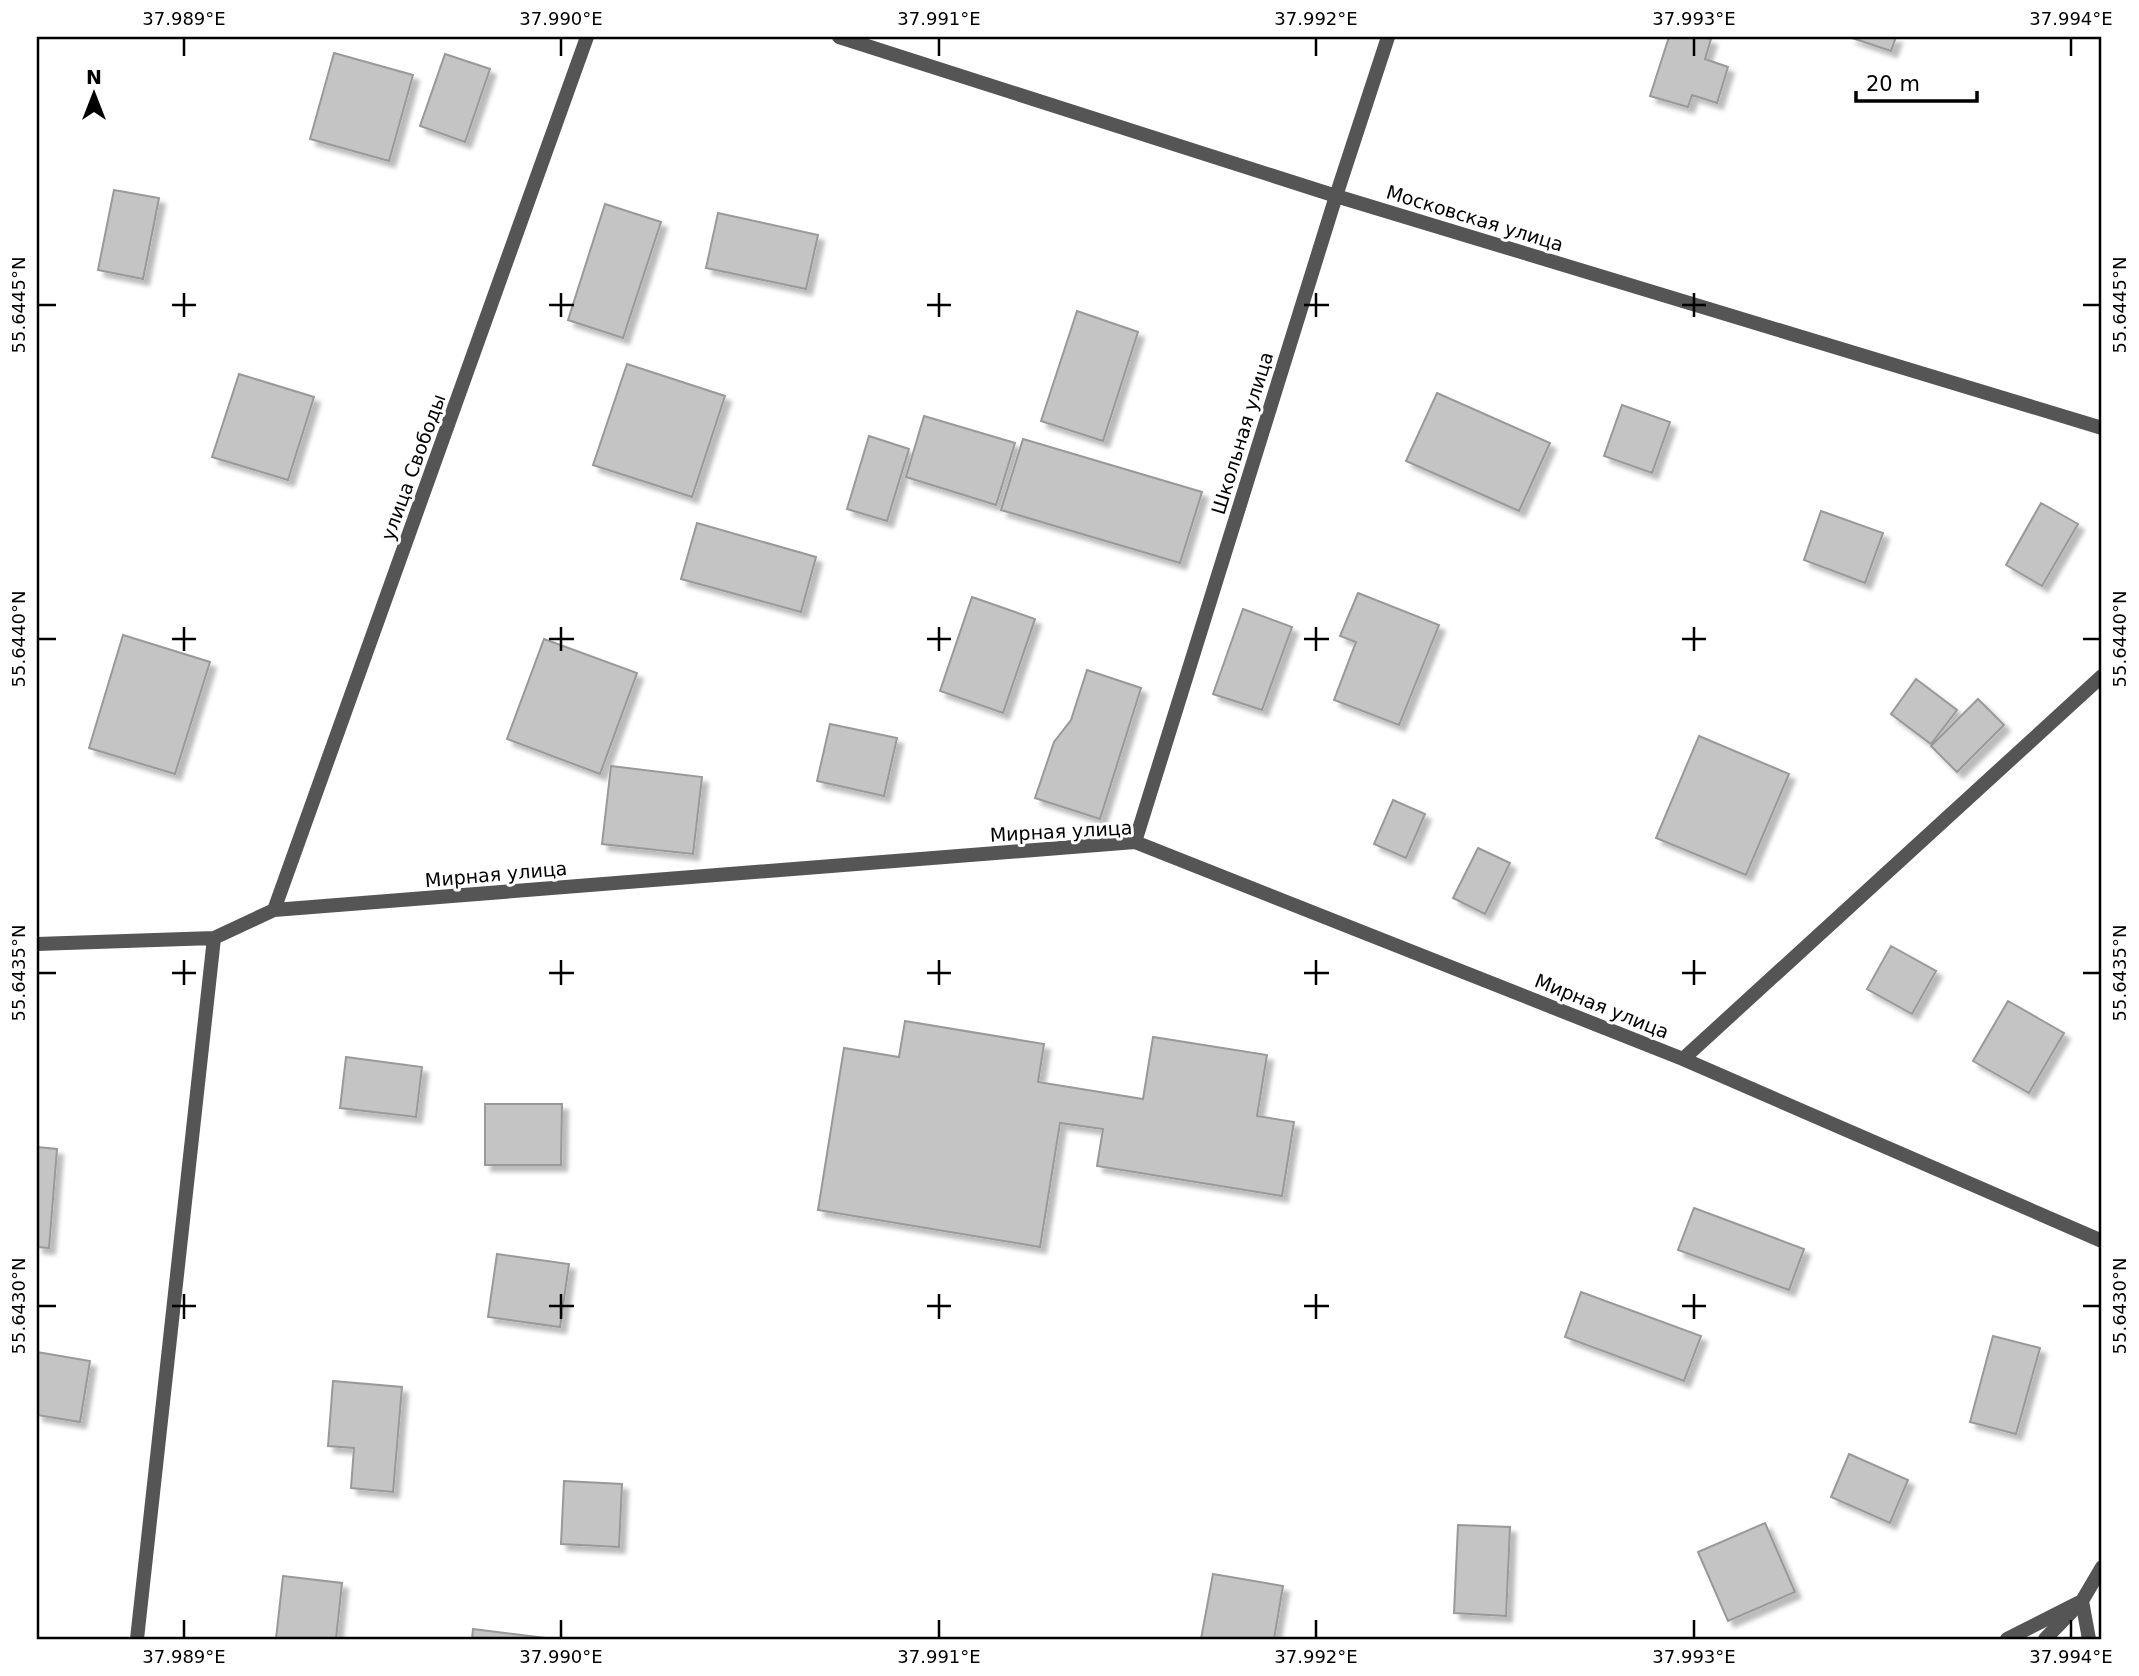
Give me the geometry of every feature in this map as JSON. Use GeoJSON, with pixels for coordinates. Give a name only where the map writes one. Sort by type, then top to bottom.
{"type":"FeatureCollection","features":[{"type":"Feature","properties":{"kind":"street","name":"улица Свободы"},"geometry":{"type":"LineString","coordinates":[[274,911],[587,37]]}},
{"type":"Feature","properties":{"kind":"street","name":"Московская улица"},"geometry":{"type":"LineString","coordinates":[[839,37],[1336,196],[2102,428]]}},
{"type":"Feature","properties":{"kind":"street","name":"Школьная улица"},"geometry":{"type":"LineString","coordinates":[[1135,842],[1388,37]]}},
{"type":"Feature","properties":{"kind":"street"},"geometry":{"type":"LineString","coordinates":[[1683,1059],[2102,676]]}},
{"type":"Feature","properties":{"kind":"street","name":"Мирная улица"},"geometry":{"type":"LineString","coordinates":[[37,944],[214,939],[274,911],[1135,842],[1683,1059],[2102,1241]]}},
{"type":"Feature","properties":{"kind":"street"},"geometry":{"type":"LineString","coordinates":[[137,1639],[214,939]]}},
{"type":"Feature","properties":{"kind":"street"},"geometry":{"type":"LineString","coordinates":[[2045,1639],[2082,1601],[2102,1567]]}},
{"type":"Feature","properties":{"kind":"street"},"geometry":{"type":"LineString","coordinates":[[2007,1639],[2082,1601]]}},
{"type":"Feature","properties":{"kind":"street"},"geometry":{"type":"LineString","coordinates":[[2082,1601],[2089,1639]]}},
{"type":"Feature","properties":{"kind":"building"},"geometry":{"type":"Polygon","coordinates":[[[1669,37],[1711,39],[1705,59],[1728,67],[1717,103],[1692,95],[1688,107],[1650,96],[1669,37]]]}},
{"type":"Feature","properties":{"kind":"building"},"geometry":{"type":"Polygon","coordinates":[[[1849,37],[1896,37],[1891,51],[1849,37]]]}},
{"type":"Feature","properties":{"kind":"building"},"geometry":{"type":"Polygon","coordinates":[[[334,53],[413,75],[389,161],[310,139],[334,53]]]}},
{"type":"Feature","properties":{"kind":"building"},"geometry":{"type":"Polygon","coordinates":[[[445,54],[490,69],[465,142],[420,126],[445,54]]]}},
{"type":"Feature","properties":{"kind":"building"},"geometry":{"type":"Polygon","coordinates":[[[114,190],[159,198],[143,279],[98,270],[114,190]]]}},
{"type":"Feature","properties":{"kind":"building"},"geometry":{"type":"Polygon","coordinates":[[[605,204],[661,222],[623,338],[568,320],[605,204]]]}},
{"type":"Feature","properties":{"kind":"building"},"geometry":{"type":"Polygon","coordinates":[[[718,213],[818,235],[806,289],[706,268],[718,213]]]}},
{"type":"Feature","properties":{"kind":"building"},"geometry":{"type":"Polygon","coordinates":[[[1077,311],[1138,332],[1103,441],[1041,421],[1077,311]]]}},
{"type":"Feature","properties":{"kind":"building"},"geometry":{"type":"Polygon","coordinates":[[[627,364],[725,396],[692,497],[593,465],[627,364]]]}},
{"type":"Feature","properties":{"kind":"building"},"geometry":{"type":"Polygon","coordinates":[[[239,374],[314,397],[288,480],[212,457],[239,374]]]}},
{"type":"Feature","properties":{"kind":"building"},"geometry":{"type":"Polygon","coordinates":[[[1437,393],[1550,443],[1519,511],[1406,461],[1437,393]]]}},
{"type":"Feature","properties":{"kind":"building"},"geometry":{"type":"Polygon","coordinates":[[[1622,405],[1670,422],[1652,473],[1604,456],[1622,405]]]}},
{"type":"Feature","properties":{"kind":"building"},"geometry":{"type":"Polygon","coordinates":[[[924,416],[1015,443],[996,505],[906,477],[924,416]]]}},
{"type":"Feature","properties":{"kind":"building"},"geometry":{"type":"Polygon","coordinates":[[[869,436],[909,449],[887,521],[847,509],[869,436]]]}},
{"type":"Feature","properties":{"kind":"building"},"geometry":{"type":"Polygon","coordinates":[[[1023,439],[1202,492],[1180,563],[1001,510],[1023,439]]]}},
{"type":"Feature","properties":{"kind":"building"},"geometry":{"type":"Polygon","coordinates":[[[2041,503],[2078,524],[2042,586],[2006,565],[2041,503]]]}},
{"type":"Feature","properties":{"kind":"building"},"geometry":{"type":"Polygon","coordinates":[[[1821,511],[1883,533],[1865,583],[1804,560],[1821,511]]]}},
{"type":"Feature","properties":{"kind":"building"},"geometry":{"type":"Polygon","coordinates":[[[697,523],[816,557],[801,612],[681,579],[697,523]]]}},
{"type":"Feature","properties":{"kind":"building"},"geometry":{"type":"Polygon","coordinates":[[[1358,593],[1439,625],[1399,725],[1334,700],[1356,642],[1340,636],[1358,593]]]}},
{"type":"Feature","properties":{"kind":"building"},"geometry":{"type":"Polygon","coordinates":[[[972,597],[1035,619],[1003,713],[940,691],[972,597]]]}},
{"type":"Feature","properties":{"kind":"building"},"geometry":{"type":"Polygon","coordinates":[[[1243,609],[1292,627],[1262,710],[1213,694],[1243,609]]]}},
{"type":"Feature","properties":{"kind":"building"},"geometry":{"type":"Polygon","coordinates":[[[123,635],[210,662],[175,774],[89,748],[123,635]]]}},
{"type":"Feature","properties":{"kind":"building"},"geometry":{"type":"Polygon","coordinates":[[[544,639],[637,673],[600,774],[507,739],[544,639]]]}},
{"type":"Feature","properties":{"kind":"building"},"geometry":{"type":"Polygon","coordinates":[[[1087,670],[1141,688],[1100,819],[1035,798],[1054,742],[1071,720],[1087,670]]]}},
{"type":"Feature","properties":{"kind":"building"},"geometry":{"type":"Polygon","coordinates":[[[1916,679],[1957,710],[1931,744],[1891,714],[1916,679]]]}},
{"type":"Feature","properties":{"kind":"building"},"geometry":{"type":"Polygon","coordinates":[[[1978,699],[2004,725],[1957,772],[1931,746],[1978,699]]]}},
{"type":"Feature","properties":{"kind":"building"},"geometry":{"type":"Polygon","coordinates":[[[830,724],[897,738],[884,796],[817,781],[830,724]]]}},
{"type":"Feature","properties":{"kind":"building"},"geometry":{"type":"Polygon","coordinates":[[[1699,736],[1789,774],[1746,875],[1656,838],[1699,736]]]}},
{"type":"Feature","properties":{"kind":"building"},"geometry":{"type":"Polygon","coordinates":[[[611,766],[702,777],[693,854],[602,844],[611,766]]]}},
{"type":"Feature","properties":{"kind":"building"},"geometry":{"type":"Polygon","coordinates":[[[1393,800],[1425,814],[1406,858],[1374,844],[1393,800]]]}},
{"type":"Feature","properties":{"kind":"building"},"geometry":{"type":"Polygon","coordinates":[[[1478,848],[1510,863],[1485,914],[1453,898],[1478,848]]]}},
{"type":"Feature","properties":{"kind":"building"},"geometry":{"type":"Polygon","coordinates":[[[1891,946],[1936,971],[1912,1014],[1867,989],[1891,946]]]}},
{"type":"Feature","properties":{"kind":"building"},"geometry":{"type":"Polygon","coordinates":[[[2008,1001],[2064,1033],[2029,1093],[1973,1061],[2008,1001]]]}},
{"type":"Feature","properties":{"kind":"building"},"geometry":{"type":"Polygon","coordinates":[[[905,1021],[1044,1044],[1038,1082],[1143,1099],[1153,1037],[1267,1055],[1257,1116],[1294,1122],[1282,1196],[1097,1166],[1103,1129],[1060,1123],[1040,1247],[818,1210],[844,1048],[899,1057],[905,1021]]]}},
{"type":"Feature","properties":{"kind":"building"},"geometry":{"type":"Polygon","coordinates":[[[346,1057],[422,1067],[416,1117],[340,1108],[346,1057]]]}},
{"type":"Feature","properties":{"kind":"building"},"geometry":{"type":"Polygon","coordinates":[[[485,1104],[562,1104],[561,1165],[485,1165],[485,1104]]]}},
{"type":"Feature","properties":{"kind":"building"},"geometry":{"type":"Polygon","coordinates":[[[37,1147],[57,1149],[49,1248],[37,1247],[37,1147]]]}},
{"type":"Feature","properties":{"kind":"building"},"geometry":{"type":"Polygon","coordinates":[[[1694,1208],[1804,1249],[1789,1290],[1678,1250],[1694,1208]]]}},
{"type":"Feature","properties":{"kind":"building"},"geometry":{"type":"Polygon","coordinates":[[[497,1254],[569,1264],[560,1327],[488,1317],[497,1254]]]}},
{"type":"Feature","properties":{"kind":"building"},"geometry":{"type":"Polygon","coordinates":[[[1581,1292],[1701,1336],[1684,1381],[1565,1337],[1581,1292]]]}},
{"type":"Feature","properties":{"kind":"building"},"geometry":{"type":"Polygon","coordinates":[[[1993,1336],[2040,1348],[2016,1434],[1970,1422],[1993,1336]]]}},
{"type":"Feature","properties":{"kind":"building"},"geometry":{"type":"Polygon","coordinates":[[[37,1352],[90,1361],[80,1422],[37,1415],[37,1352]]]}},
{"type":"Feature","properties":{"kind":"building"},"geometry":{"type":"Polygon","coordinates":[[[333,1381],[402,1387],[393,1492],[351,1488],[354,1448],[328,1446],[333,1381]]]}},
{"type":"Feature","properties":{"kind":"building"},"geometry":{"type":"Polygon","coordinates":[[[1849,1454],[1908,1480],[1890,1523],[1831,1497],[1849,1454]]]}},
{"type":"Feature","properties":{"kind":"building"},"geometry":{"type":"Polygon","coordinates":[[[564,1481],[622,1484],[619,1547],[561,1544],[564,1481]]]}},
{"type":"Feature","properties":{"kind":"building"},"geometry":{"type":"Polygon","coordinates":[[[1765,1523],[1795,1592],[1728,1621],[1698,1552],[1765,1523]]]}},
{"type":"Feature","properties":{"kind":"building"},"geometry":{"type":"Polygon","coordinates":[[[1458,1525],[1510,1527],[1506,1616],[1454,1613],[1458,1525]]]}},
{"type":"Feature","properties":{"kind":"building"},"geometry":{"type":"Polygon","coordinates":[[[1213,1574],[1283,1586],[1274,1639],[1201,1639],[1213,1574]]]}},
{"type":"Feature","properties":{"kind":"building"},"geometry":{"type":"Polygon","coordinates":[[[283,1576],[342,1583],[336,1639],[276,1639],[283,1576]]]}},
{"type":"Feature","properties":{"kind":"building"},"geometry":{"type":"Polygon","coordinates":[[[473,1629],[554,1639],[472,1639],[473,1629]]]}}]}
